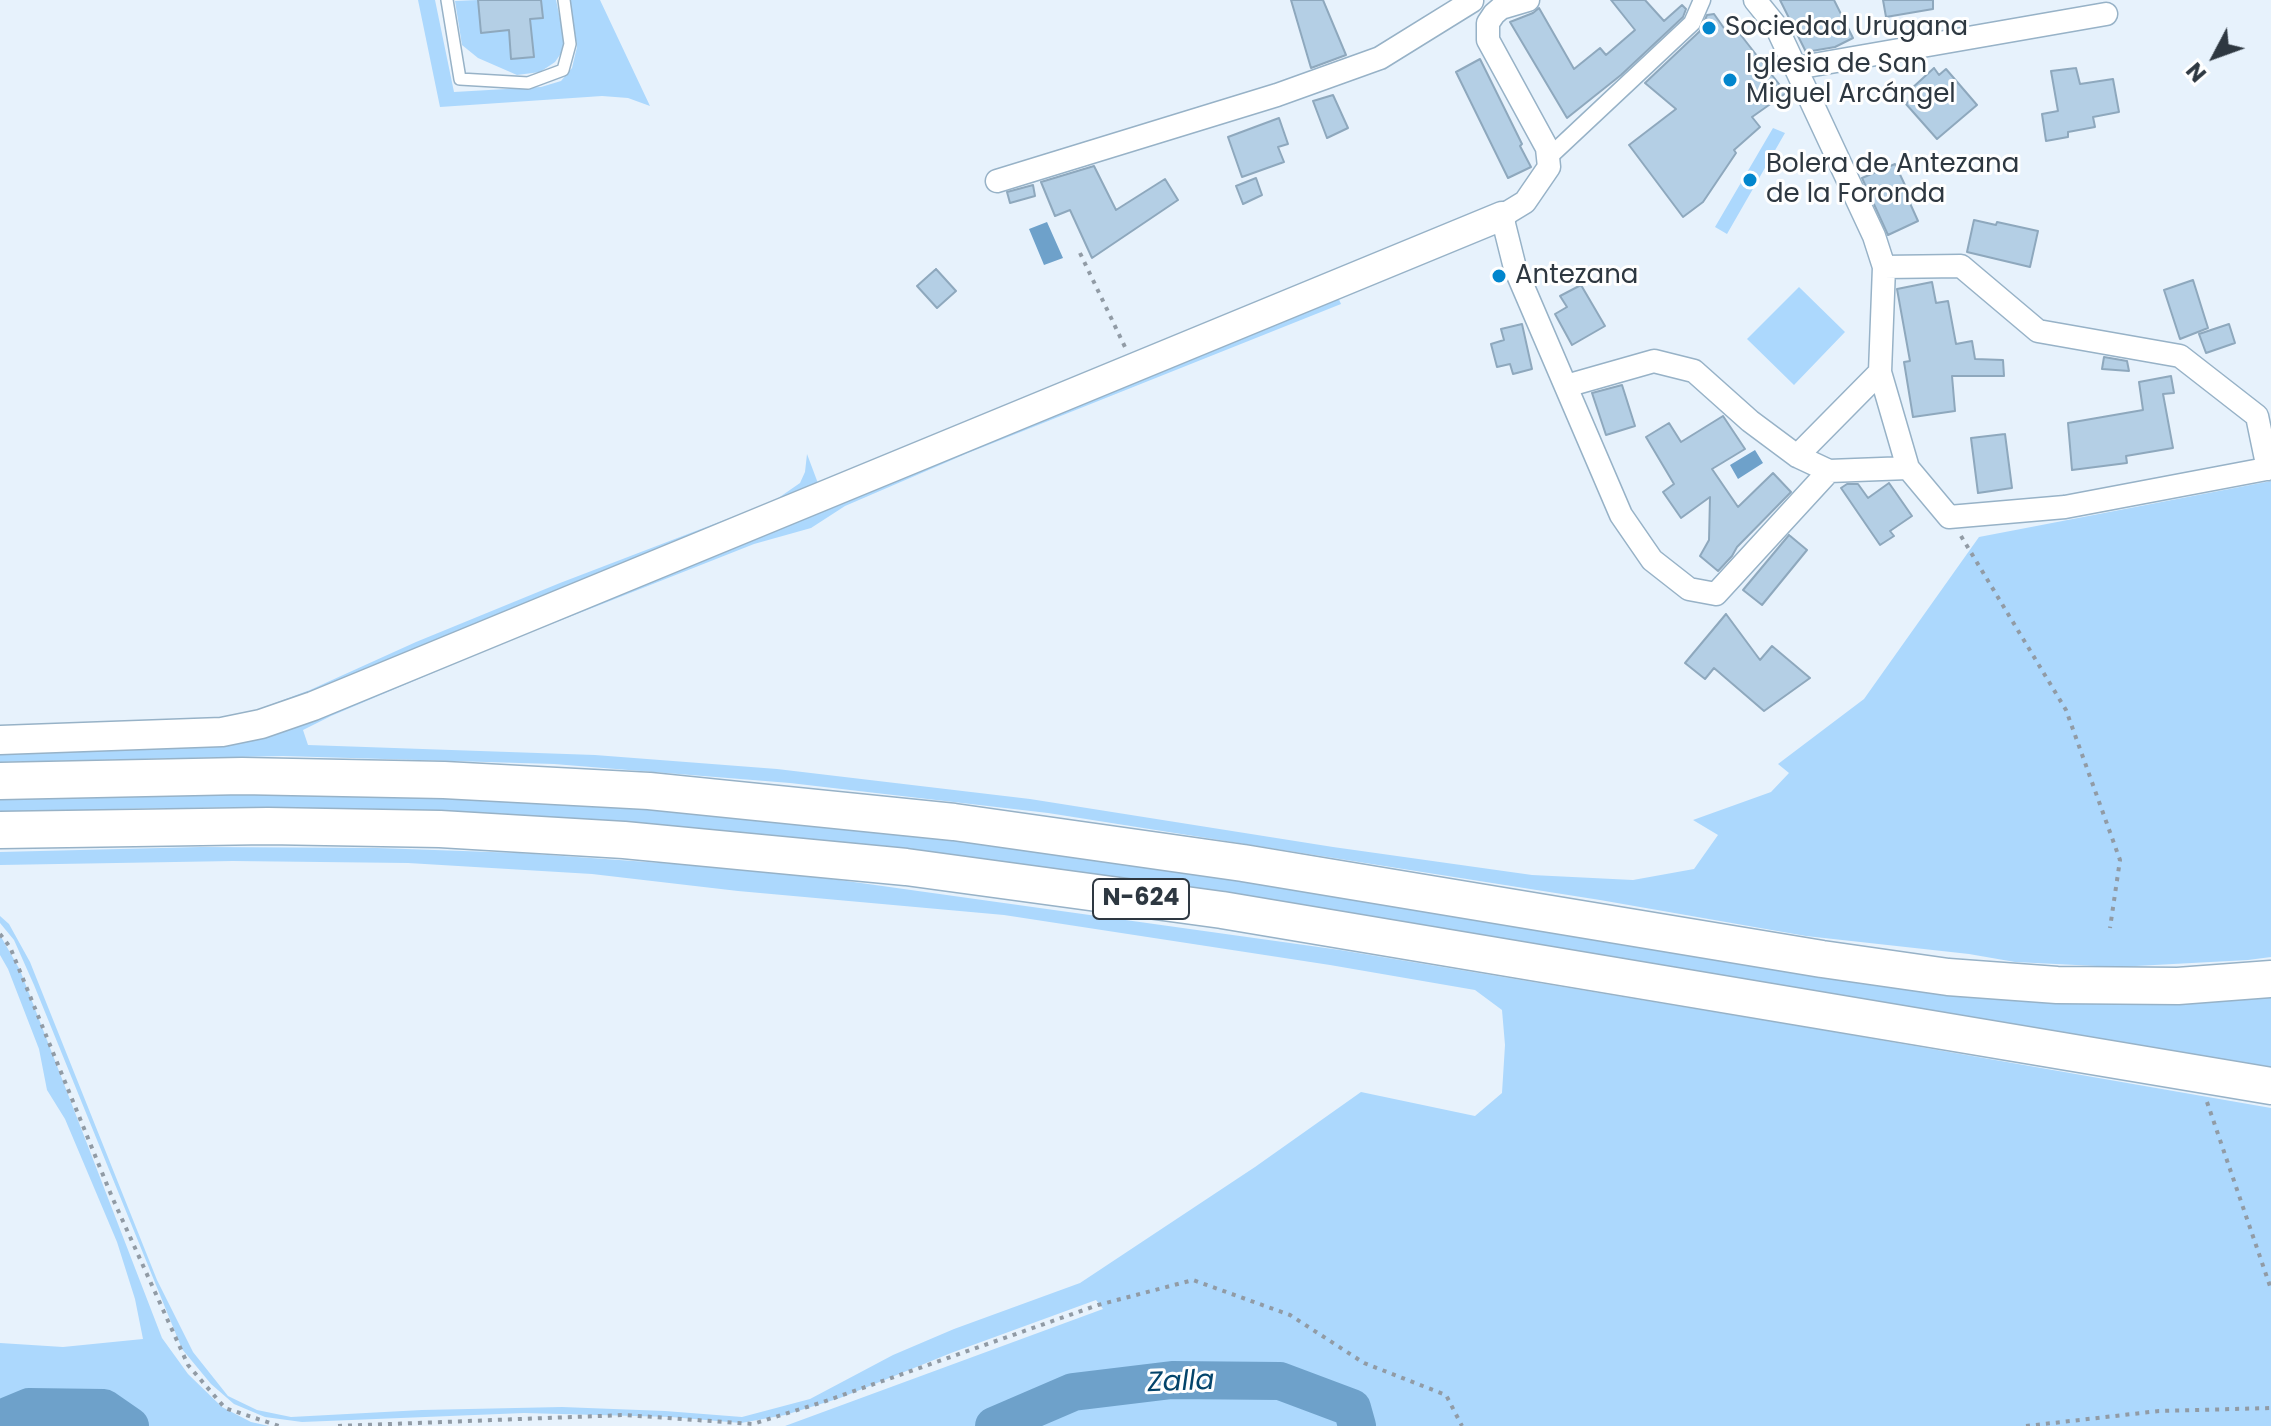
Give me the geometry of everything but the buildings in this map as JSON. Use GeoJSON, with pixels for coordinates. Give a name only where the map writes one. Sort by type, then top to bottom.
{"type":"FeatureCollection","features":[{"type":"Feature","properties":{"kind":"highway","name":"N-624"},"geometry":{"type":"LineString","coordinates":[[0,781],[242,776],[444,780],[649,791],[954,822],[1243,863],[1948,977],[2057,985],[2178,986],[2271,979]]}},
{"type":"Feature","properties":{"kind":"highway","name":"N-624"},"geometry":{"type":"LineString","coordinates":[[0,830],[268,826],[440,829],[624,840],[906,867],[1222,910],[2271,1086]]}},
{"type":"Feature","properties":{"kind":"street"},"geometry":{"type":"LineString","coordinates":[[0,740],[222,732],[261,724],[313,706],[1502,216],[1525,202],[1549,167],[1547,148],[1488,40],[1488,23],[1494,14],[1501,8],[1528,0]]}},
{"type":"Feature","properties":{"kind":"street"},"geometry":{"type":"LineString","coordinates":[[1549,157],[1692,23],[1702,0]]}},
{"type":"Feature","properties":{"kind":"street"},"geometry":{"type":"LineString","coordinates":[[1755,0],[1776,26],[1874,236],[1884,267],[1880,372],[1908,468],[1949,517],[2065,507],[2269,469],[2257,416],[2180,356],[2038,331],[1961,266],[1884,267]]}},
{"type":"Feature","properties":{"kind":"street"},"geometry":{"type":"LineString","coordinates":[[997,181],[1277,95],[1380,58],[1472,1],[1488,23]]}},
{"type":"Feature","properties":{"kind":"street"},"geometry":{"type":"LineString","coordinates":[[1796,68],[2106,14]]}},
{"type":"Feature","properties":{"kind":"street"},"geometry":{"type":"LineString","coordinates":[[1502,216],[1515,268],[1621,515],[1652,560],[1689,589],[1716,594],[1829,471]]}},
{"type":"Feature","properties":{"kind":"street"},"geometry":{"type":"LineString","coordinates":[[1566,386],[1654,361],[1694,371],[1750,421],[1797,456],[1829,471],[1908,468]]}},
{"type":"Feature","properties":{"kind":"street"},"geometry":{"type":"LineString","coordinates":[[1797,456],[1880,372]]}},
{"type":"Feature","properties":{"kind":"lane"},"geometry":{"type":"LineString","coordinates":[[447,0],[460,79],[528,83],[563,70],[570,44],[564,0]]}},
{"type":"Feature","properties":{"kind":"path"},"geometry":{"type":"LineString","coordinates":[[1080,253],[1134,368]]}},
{"type":"Feature","properties":{"kind":"path"},"geometry":{"type":"LineString","coordinates":[[1949,517],[2066,710],[2120,860],[2110,928]]}},
{"type":"Feature","properties":{"kind":"path"},"geometry":{"type":"LineString","coordinates":[[0,934],[10,947],[112,1197],[188,1365],[225,1408],[279,1426]]}},
{"type":"Feature","properties":{"kind":"path"},"geometry":{"type":"LineString","coordinates":[[2198,1073],[2271,1289]]}},
{"type":"Feature","properties":{"kind":"path"},"geometry":{"type":"LineString","coordinates":[[338,1426],[625,1415],[753,1424],[1098,1305],[1193,1280],[1290,1315],[1364,1363],[1446,1395],[1462,1426]]}},
{"type":"Feature","properties":{"kind":"path"},"geometry":{"type":"LineString","coordinates":[[2026,1426],[2159,1411],[2271,1408]]}},
{"type":"Feature","properties":{"kind":"shaded area"},"geometry":{"type":"Polygon","coordinates":[[[418,0],[435,0],[454,92],[541,87],[561,81],[572,68],[577,47],[570,0],[600,0],[650,106],[628,98],[602,96],[440,107],[418,0]]]}},
{"type":"Feature","properties":{"kind":"shaded area"},"geometry":{"type":"Polygon","coordinates":[[[478,0],[482,33],[509,30],[512,59],[534,57],[530,19],[541,0],[556,0],[564,49],[555,62],[540,72],[517,75],[478,58],[462,45],[455,1],[478,0]]]}},
{"type":"Feature","properties":{"kind":"shaded area","name":"Bolera de Antezana de la Foronda"},"geometry":{"type":"Polygon","coordinates":[[[1773,128],[1785,133],[1727,234],[1715,227],[1773,128]]]}},
{"type":"Feature","properties":{"kind":"shaded area"},"geometry":{"type":"Polygon","coordinates":[[[1047,222],[1063,258],[1044,265],[1029,229],[1047,222]]]}},
{"type":"Feature","properties":{"kind":"shaded area"},"geometry":{"type":"Polygon","coordinates":[[[1799,287],[1845,332],[1794,385],[1747,339],[1799,287]]]}},
{"type":"Feature","properties":{"kind":"shaded area"},"geometry":{"type":"Polygon","coordinates":[[[1337,295],[1341,304],[968,453],[845,506],[811,528],[754,544],[506,642],[331,716],[303,730],[308,745],[595,755],[777,769],[1030,799],[1532,875],[1633,880],[1694,869],[1718,835],[1693,820],[1771,792],[1789,773],[1778,764],[1864,699],[1979,537],[2271,481],[2271,957],[2117,967],[2015,962],[1806,936],[1600,900],[1048,813],[790,783],[554,764],[283,756],[0,762],[0,748],[205,745],[1337,295]]]}},
{"type":"Feature","properties":{"kind":"shaded area"},"geometry":{"type":"Polygon","coordinates":[[[1755,450],[1763,463],[1738,479],[1730,465],[1755,450]]]}},
{"type":"Feature","properties":{"kind":"shaded area"},"geometry":{"type":"Polygon","coordinates":[[[807,454],[819,486],[256,717],[200,721],[248,713],[310,690],[416,642],[560,583],[774,501],[800,483],[807,454]]]}},
{"type":"Feature","properties":{"kind":"shaded area"},"geometry":{"type":"Polygon","coordinates":[[[259,789],[590,803],[964,840],[1204,874],[1609,938],[2271,992],[2271,1069],[1607,957],[588,821],[416,810],[259,807],[114,809],[0,816],[0,797],[259,789]]]}},
{"type":"Feature","properties":{"kind":"shaded area"},"geometry":{"type":"Polygon","coordinates":[[[201,847],[520,853],[775,871],[1340,950],[2271,1108],[2271,1426],[785,1426],[1103,1309],[1096,1300],[840,1398],[785,1415],[741,1423],[671,1417],[524,1413],[302,1422],[265,1417],[234,1404],[211,1384],[182,1349],[34,985],[14,940],[0,923],[0,916],[9,924],[30,962],[157,1280],[193,1352],[228,1396],[257,1410],[291,1417],[562,1407],[742,1417],[810,1399],[893,1355],[1080,1283],[1255,1167],[1361,1092],[1475,1116],[1502,1093],[1505,1045],[1502,1010],[1475,990],[1004,915],[738,891],[592,874],[408,863],[233,861],[0,865],[0,852],[201,847]]]}},
{"type":"Feature","properties":{"kind":"shaded area"},"geometry":{"type":"Polygon","coordinates":[[[0,935],[20,970],[162,1338],[188,1374],[222,1407],[251,1422],[269,1426],[0,1426],[0,1343],[63,1347],[143,1339],[135,1299],[117,1242],[65,1119],[47,1090],[39,1049],[0,955],[0,935]]]}},
{"type":"Feature","properties":{"kind":"waterway","name":"Zalla"},"geometry":{"type":"LineString","coordinates":[[994,1426],[1073,1392],[1172,1380],[1280,1381],[1352,1408],[1357,1426]]}},
{"type":"Feature","properties":{"kind":"waterway","name":"Zalla"},"geometry":{"type":"LineString","coordinates":[[0,1419],[29,1407],[104,1408],[130,1426]]}},
{"type":"Feature","properties":{"kind":"place","name":"Sociedad Urugana"},"geometry":{"type":"Point","coordinates":[1709,28]}},
{"type":"Feature","properties":{"kind":"place","name":"Iglesia de San Miguel Arcángel"},"geometry":{"type":"Point","coordinates":[1730,80]}},
{"type":"Feature","properties":{"kind":"place","name":"Bolera de Antezana de la Foronda"},"geometry":{"type":"Point","coordinates":[1750,180]}},
{"type":"Feature","properties":{"kind":"place","name":"Antezana"},"geometry":{"type":"Point","coordinates":[1499,276]}}]}
